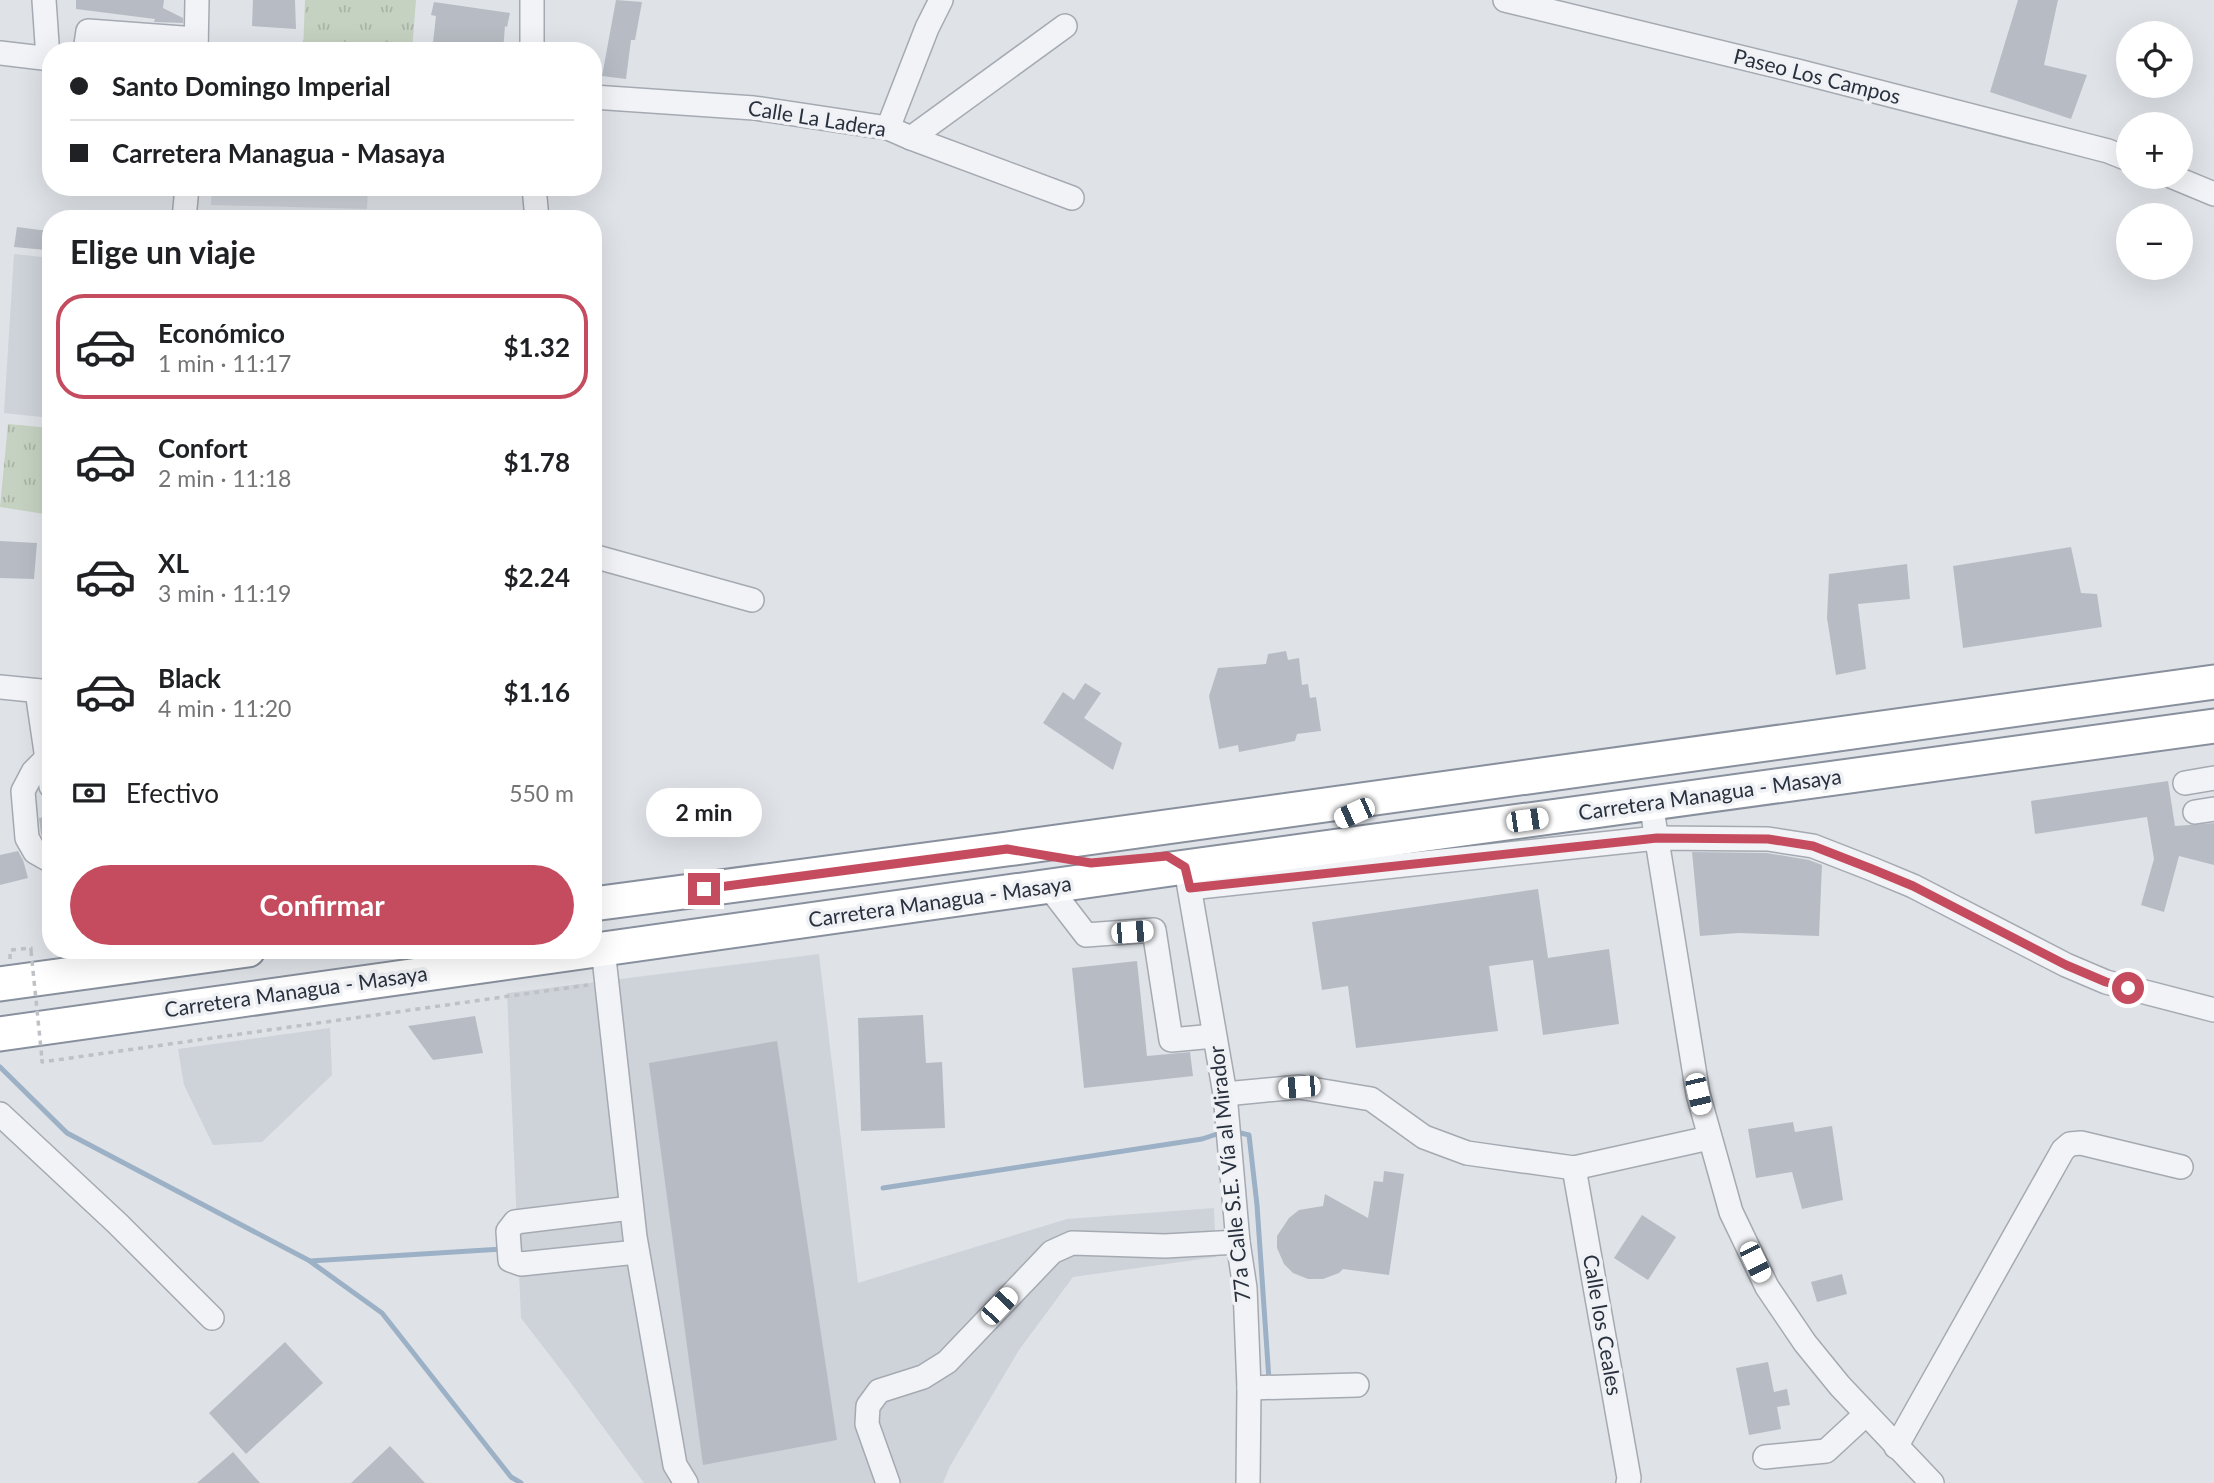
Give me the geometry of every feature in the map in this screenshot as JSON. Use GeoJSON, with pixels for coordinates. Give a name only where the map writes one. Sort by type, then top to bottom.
{"type":"FeatureCollection","features":[{"type":"Feature","properties":{"kind":"highway","name":"Carretera Managua - Masaya"},"geometry":{"type":"LineString","coordinates":[[602,903],[2214,682]]}},
{"type":"Feature","properties":{"kind":"highway","name":"Carretera Managua - Masaya"},"geometry":{"type":"LineString","coordinates":[[603,949],[1049,887],[1188,878],[1651,803],[2214,726]]}},
{"type":"Feature","properties":{"kind":"highway"},"geometry":{"type":"LineString","coordinates":[[1007,849],[1091,863],[1167,856],[1188,878],[1212,849],[1311,832],[1354,813],[1373,797]]}},
{"type":"Feature","properties":{"kind":"highway"},"geometry":{"type":"LineString","coordinates":[[0,984],[100,959]]}},
{"type":"Feature","properties":{"kind":"highway"},"geometry":{"type":"LineString","coordinates":[[80,965],[147,959]]}},
{"type":"Feature","properties":{"kind":"highway"},"geometry":{"type":"LineString","coordinates":[[42,1043],[80,1006],[218,987],[236,976],[243,959]]}},
{"type":"Feature","properties":{"kind":"highway"},"geometry":{"type":"LineString","coordinates":[[254,959],[263,972],[274,976],[333,973],[393,965],[446,971]]}},
{"type":"Feature","properties":{"kind":"highway","name":"Carretera Managua - Masaya"},"geometry":{"type":"LineString","coordinates":[[0,1034],[42,1043],[446,971],[532,959]]}},
{"type":"Feature","properties":{"kind":"street"},"geometry":{"type":"LineString","coordinates":[[44,0],[48,42]]}},
{"type":"Feature","properties":{"kind":"street"},"geometry":{"type":"LineString","coordinates":[[196,42],[197,0]]}},
{"type":"Feature","properties":{"kind":"street"},"geometry":{"type":"LineString","coordinates":[[532,0],[533,42]]}},
{"type":"Feature","properties":{"kind":"street"},"geometry":{"type":"LineString","coordinates":[[888,128],[927,28],[941,0]]}},
{"type":"Feature","properties":{"kind":"street","name":"Paseo Los Campos"},"geometry":{"type":"LineString","coordinates":[[1505,0],[1824,78],[2116,154]]}},
{"type":"Feature","properties":{"kind":"street"},"geometry":{"type":"LineString","coordinates":[[911,138],[1065,26]]}},
{"type":"Feature","properties":{"kind":"street"},"geometry":{"type":"LineString","coordinates":[[86,42],[88,31],[173,42]]}},
{"type":"Feature","properties":{"kind":"street"},"geometry":{"type":"LineString","coordinates":[[0,53],[42,58]]}},
{"type":"Feature","properties":{"kind":"street","name":"Calle La Ladera"},"geometry":{"type":"LineString","coordinates":[[602,98],[754,108],[888,128],[1072,198]]}},
{"type":"Feature","properties":{"kind":"street"},"geometry":{"type":"LineString","coordinates":[[2193,185],[2214,194]]}},
{"type":"Feature","properties":{"kind":"street"},"geometry":{"type":"LineString","coordinates":[[602,559],[751,600]]}},
{"type":"Feature","properties":{"kind":"street"},"geometry":{"type":"LineString","coordinates":[[0,687],[42,691]]}},
{"type":"Feature","properties":{"kind":"street"},"geometry":{"type":"LineString","coordinates":[[42,763],[33,772],[23,791],[27,838],[35,852],[42,856]]}},
{"type":"Feature","properties":{"kind":"street"},"geometry":{"type":"LineString","coordinates":[[2185,783],[2214,778]]}},
{"type":"Feature","properties":{"kind":"street"},"geometry":{"type":"LineString","coordinates":[[1651,803],[1698,1094],[1731,1212],[1767,1287],[1805,1343],[1866,1414],[1932,1483]]}},
{"type":"Feature","properties":{"kind":"street"},"geometry":{"type":"LineString","coordinates":[[1188,878],[1657,838],[1768,839],[1813,846],[1913,886],[2066,965],[2106,982],[2214,1010]]}},
{"type":"Feature","properties":{"kind":"street","name":"77a Calle S.E. Vía al Mirador"},"geometry":{"type":"LineString","coordinates":[[1188,878],[1225,1094],[1238,1242],[1245,1288],[1249,1388],[1248,1483]]}},
{"type":"Feature","properties":{"kind":"street"},"geometry":{"type":"LineString","coordinates":[[1049,887],[1086,935],[1154,930],[1171,1040],[1214,1036]]}},
{"type":"Feature","properties":{"kind":"street"},"geometry":{"type":"LineString","coordinates":[[603,949],[637,1252],[675,1465],[686,1483]]}},
{"type":"Feature","properties":{"kind":"street"},"geometry":{"type":"LineString","coordinates":[[1225,1094],[1299,1087],[1371,1099],[1424,1137],[1466,1153],[1574,1168],[1709,1138]]}},
{"type":"Feature","properties":{"kind":"street"},"geometry":{"type":"LineString","coordinates":[[0,1114],[118,1224],[212,1318]]}},
{"type":"Feature","properties":{"kind":"street"},"geometry":{"type":"LineString","coordinates":[[1892,1442],[2063,1150],[2070,1144],[2081,1143],[2181,1167]]}},
{"type":"Feature","properties":{"kind":"street","name":"Calle los Ceales"},"geometry":{"type":"LineString","coordinates":[[1574,1168],[1627,1464],[1628,1483]]}},
{"type":"Feature","properties":{"kind":"street"},"geometry":{"type":"LineString","coordinates":[[631,1208],[515,1222],[508,1231],[510,1260],[521,1264],[637,1252]]}},
{"type":"Feature","properties":{"kind":"street"},"geometry":{"type":"LineString","coordinates":[[888,1483],[867,1424],[868,1406],[879,1391],[923,1377],[947,1362],[1052,1252],[1072,1243],[1165,1246],[1238,1242]]}},
{"type":"Feature","properties":{"kind":"street"},"geometry":{"type":"LineString","coordinates":[[1249,1388],[1357,1385]]}},
{"type":"Feature","properties":{"kind":"street"},"geometry":{"type":"LineString","coordinates":[[1765,1457],[1826,1451],[1866,1414]]}},
{"type":"Feature","properties":{"kind":"path"},"geometry":{"type":"LineString","coordinates":[[10,950],[31,948],[42,1062],[607,983]]}},
{"type":"Feature","properties":{"kind":"shaded area"},"geometry":{"type":"Polygon","coordinates":[[[212,196],[368,196],[367,209],[211,205],[212,196]]]}},
{"type":"Feature","properties":{"kind":"shaded area"},"geometry":{"type":"Polygon","coordinates":[[[14,254],[42,257],[42,417],[4,413],[14,254]]]}},
{"type":"Feature","properties":{"kind":"shaded area"},"geometry":{"type":"Polygon","coordinates":[[[819,954],[858,1283],[1067,1219],[1214,1208],[1216,1257],[1073,1277],[1019,1350],[950,1466],[943,1483],[644,1483],[521,1318],[507,993],[819,954]]]}},
{"type":"Feature","properties":{"kind":"shaded area"},"geometry":{"type":"Polygon","coordinates":[[[330,1028],[332,1075],[262,1142],[213,1145],[184,1085],[178,1049],[330,1028]]]}},
{"type":"Feature","properties":{"kind":"green space"},"geometry":{"type":"Polygon","coordinates":[[[305,0],[416,0],[413,42],[303,42],[305,0]]]}},
{"type":"Feature","properties":{"kind":"green space"},"geometry":{"type":"Polygon","coordinates":[[[8,424],[42,427],[42,514],[0,507],[8,424]]]}},
{"type":"Feature","properties":{"kind":"building"},"geometry":{"type":"Polygon","coordinates":[[[76,0],[164,0],[163,8],[183,18],[183,23],[154,22],[155,19],[76,9],[76,0]]]}},
{"type":"Feature","properties":{"kind":"building"},"geometry":{"type":"Polygon","coordinates":[[[253,0],[295,0],[296,29],[252,26],[253,0]]]}},
{"type":"Feature","properties":{"kind":"building"},"geometry":{"type":"Polygon","coordinates":[[[616,0],[642,2],[635,40],[631,40],[626,79],[602,76],[616,0]]]}},
{"type":"Feature","properties":{"kind":"building"},"geometry":{"type":"Polygon","coordinates":[[[2018,0],[2058,0],[2044,65],[2087,75],[2071,119],[1990,92],[2018,0]]]}},
{"type":"Feature","properties":{"kind":"building"},"geometry":{"type":"Polygon","coordinates":[[[434,2],[510,13],[507,27],[505,26],[504,42],[433,42],[436,16],[431,15],[434,2]]]}},
{"type":"Feature","properties":{"kind":"building"},"geometry":{"type":"Polygon","coordinates":[[[17,227],[42,230],[42,250],[14,247],[17,227]]]}},
{"type":"Feature","properties":{"kind":"building"},"geometry":{"type":"Polygon","coordinates":[[[0,541],[37,543],[34,579],[0,578],[0,541]]]}},
{"type":"Feature","properties":{"kind":"building"},"geometry":{"type":"Polygon","coordinates":[[[2071,547],[2081,593],[2097,594],[2102,627],[1963,648],[1953,566],[2071,547]]]}},
{"type":"Feature","properties":{"kind":"building"},"geometry":{"type":"Polygon","coordinates":[[[1907,564],[1910,599],[1858,604],[1866,669],[1836,675],[1827,618],[1829,574],[1907,564]]]}},
{"type":"Feature","properties":{"kind":"building"},"geometry":{"type":"Polygon","coordinates":[[[1286,651],[1288,660],[1299,658],[1302,685],[1308,684],[1310,698],[1316,697],[1321,731],[1297,734],[1295,741],[1239,752],[1238,745],[1219,749],[1209,696],[1218,668],[1266,664],[1268,654],[1286,651]]]}},
{"type":"Feature","properties":{"kind":"building"},"geometry":{"type":"Polygon","coordinates":[[[1085,683],[1101,693],[1084,718],[1122,743],[1113,770],[1043,723],[1063,692],[1074,700],[1085,683]]]}},
{"type":"Feature","properties":{"kind":"building"},"geometry":{"type":"Polygon","coordinates":[[[2168,781],[2175,826],[2214,823],[2214,865],[2179,856],[2164,912],[2141,905],[2154,859],[2147,817],[2035,834],[2031,801],[2168,781]]]}},
{"type":"Feature","properties":{"kind":"building"},"geometry":{"type":"Polygon","coordinates":[[[39,818],[42,818],[42,836],[41,834],[39,818]]]}},
{"type":"Feature","properties":{"kind":"building"},"geometry":{"type":"Polygon","coordinates":[[[18,851],[28,878],[0,885],[0,855],[18,851]]]}},
{"type":"Feature","properties":{"kind":"building"},"geometry":{"type":"Polygon","coordinates":[[[1692,852],[1767,853],[1809,860],[1822,865],[1819,936],[1739,933],[1700,936],[1692,852]]]}},
{"type":"Feature","properties":{"kind":"building"},"geometry":{"type":"Polygon","coordinates":[[[1538,889],[1548,958],[1609,949],[1619,1024],[1543,1035],[1533,960],[1489,966],[1498,1031],[1356,1048],[1348,986],[1322,990],[1312,922],[1538,889]]]}},
{"type":"Feature","properties":{"kind":"building"},"geometry":{"type":"Polygon","coordinates":[[[1137,961],[1147,1056],[1190,1052],[1193,1076],[1084,1088],[1072,968],[1137,961]]]}},
{"type":"Feature","properties":{"kind":"building"},"geometry":{"type":"Polygon","coordinates":[[[923,1015],[926,1063],[942,1062],[945,1128],[861,1131],[858,1018],[923,1015]]]}},
{"type":"Feature","properties":{"kind":"building"},"geometry":{"type":"Polygon","coordinates":[[[475,1016],[483,1053],[433,1060],[408,1026],[475,1016]]]}},
{"type":"Feature","properties":{"kind":"building"},"geometry":{"type":"Polygon","coordinates":[[[777,1041],[837,1440],[703,1465],[649,1063],[777,1041]]]}},
{"type":"Feature","properties":{"kind":"building"},"geometry":{"type":"Polygon","coordinates":[[[1793,1122],[1795,1132],[1832,1126],[1843,1200],[1802,1209],[1792,1172],[1756,1178],[1748,1129],[1793,1122]]]}},
{"type":"Feature","properties":{"kind":"building"},"geometry":{"type":"Polygon","coordinates":[[[1384,1171],[1404,1174],[1389,1275],[1343,1269],[1323,1279],[1308,1279],[1293,1273],[1284,1264],[1277,1248],[1277,1236],[1289,1218],[1299,1210],[1323,1206],[1325,1194],[1368,1218],[1374,1181],[1383,1182],[1384,1171]]]}},
{"type":"Feature","properties":{"kind":"building"},"geometry":{"type":"Polygon","coordinates":[[[1642,1215],[1676,1237],[1648,1280],[1614,1258],[1642,1215]]]}},
{"type":"Feature","properties":{"kind":"building"},"geometry":{"type":"Polygon","coordinates":[[[1842,1274],[1847,1294],[1817,1302],[1811,1282],[1842,1274]]]}},
{"type":"Feature","properties":{"kind":"building"},"geometry":{"type":"Polygon","coordinates":[[[285,1342],[323,1383],[246,1454],[209,1413],[285,1342]]]}},
{"type":"Feature","properties":{"kind":"building"},"geometry":{"type":"Polygon","coordinates":[[[1768,1362],[1774,1392],[1787,1389],[1790,1405],[1777,1407],[1781,1429],[1749,1435],[1736,1368],[1768,1362]]]}},
{"type":"Feature","properties":{"kind":"building"},"geometry":{"type":"Polygon","coordinates":[[[390,1446],[425,1483],[351,1483],[390,1446]]]}},
{"type":"Feature","properties":{"kind":"building"},"geometry":{"type":"Polygon","coordinates":[[[233,1452],[260,1483],[197,1483],[233,1452]]]}},
{"type":"Feature","properties":{"kind":"waterway"},"geometry":{"type":"LineString","coordinates":[[0,1067],[67,1133],[310,1261],[502,1249]]}},
{"type":"Feature","properties":{"kind":"waterway"},"geometry":{"type":"LineString","coordinates":[[883,1188],[1202,1139],[1223,1132]]}},
{"type":"Feature","properties":{"kind":"waterway"},"geometry":{"type":"LineString","coordinates":[[1236,1132],[1249,1135],[1257,1205],[1269,1380]]}},
{"type":"Feature","properties":{"kind":"waterway"},"geometry":{"type":"LineString","coordinates":[[311,1262],[382,1313],[511,1477],[521,1483]]}},
{"type":"Feature","properties":{"kind":"route"},"geometry":{"type":"LineString","coordinates":[[704,889],[1007,849],[1091,863],[1167,856],[1185,867],[1190,888],[1657,838],[1768,839],[1813,846],[1872,869],[1913,886],[2066,965],[2128,988]]}}]}
